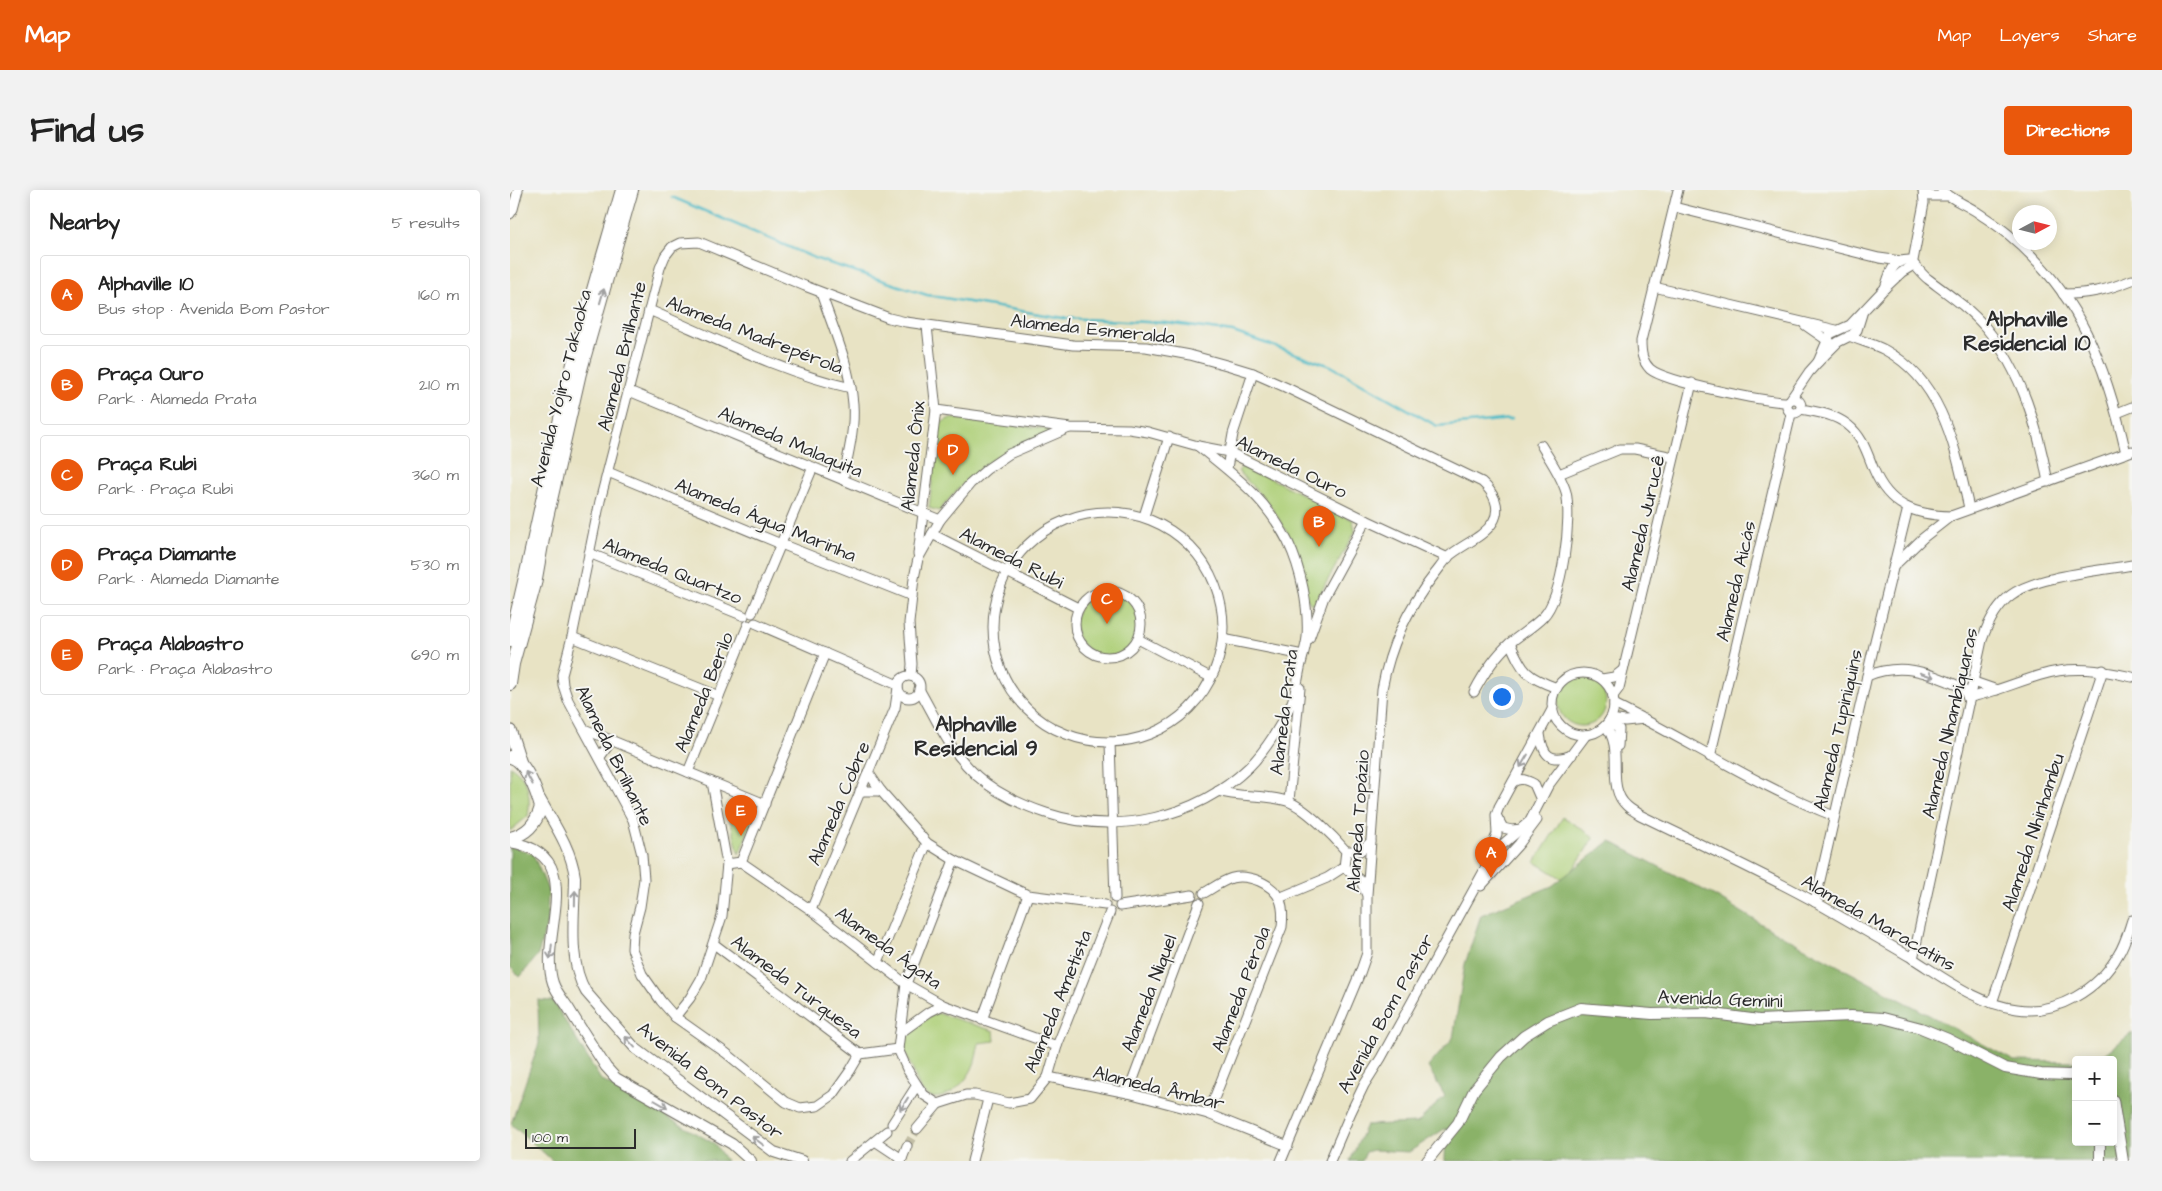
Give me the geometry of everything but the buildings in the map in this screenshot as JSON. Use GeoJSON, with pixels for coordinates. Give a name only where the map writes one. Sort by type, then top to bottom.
{"type":"FeatureCollection","features":[{"type":"Feature","properties":{"kind":"main road","name":"Avenida Yojiro Takaoka"},"geometry":{"type":"LineString","coordinates":[[510,640],[529,568],[537,515],[571,373],[622,190]]}},
{"type":"Feature","properties":{"kind":"main road","name":"Avenida Yojiro Takaoka"},"geometry":{"type":"LineString","coordinates":[[510,684],[513,664],[535,584],[546,522],[580,373],[632,190]]}},
{"type":"Feature","properties":{"kind":"main road"},"geometry":{"type":"LineString","coordinates":[[510,731],[515,760],[538,795],[541,807],[532,826],[521,836],[510,840]]}},
{"type":"Feature","properties":{"kind":"street"},"geometry":{"type":"LineString","coordinates":[[510,214],[518,190]]}},
{"type":"Feature","properties":{"kind":"street"},"geometry":{"type":"LineString","coordinates":[[1678,190],[1641,341],[1641,350],[1646,364],[1658,374],[1692,384],[1789,406],[1798,413],[1800,405]]}},
{"type":"Feature","properties":{"kind":"street"},"geometry":{"type":"LineString","coordinates":[[1894,566],[1923,538],[1951,516],[2129,452],[2104,374],[2090,338],[2063,294],[2032,256],[2008,234],[1976,211],[1945,193],[1928,195],[1923,190]]}},
{"type":"Feature","properties":{"kind":"street"},"geometry":{"type":"LineString","coordinates":[[1891,269],[1907,261],[1917,244],[1922,213],[1923,190]]}},
{"type":"Feature","properties":{"kind":"street"},"geometry":{"type":"LineString","coordinates":[[1922,213],[1934,193]]}},
{"type":"Feature","properties":{"kind":"street"},"geometry":{"type":"LineString","coordinates":[[1674,207],[1879,258],[1907,261],[1963,306],[1986,328],[2004,352],[2025,396],[2043,455],[2048,482]]}},
{"type":"Feature","properties":{"kind":"street","name":"Alameda Esmeralda"},"geometry":{"type":"LineString","coordinates":[[665,256],[672,247],[680,243],[699,242],[821,293],[889,318],[927,326],[1073,345],[1146,347],[1190,355],[1253,373],[1482,482],[1492,493],[1497,507]]}},
{"type":"Feature","properties":{"kind":"street","name":"Alameda Brilhante"},"geometry":{"type":"LineString","coordinates":[[665,256],[648,310],[608,472],[562,675],[562,685],[633,820],[642,855],[644,879],[640,907],[633,933],[632,949],[642,974],[675,1017],[726,1053],[786,1102],[800,1108],[817,1106],[833,1095],[860,1054]]}},
{"type":"Feature","properties":{"kind":"street"},"geometry":{"type":"LineString","coordinates":[[1879,258],[1891,269],[1926,278]]}},
{"type":"Feature","properties":{"kind":"street","name":"Alameda Aicás"},"geometry":{"type":"LineString","coordinates":[[1710,757],[1789,406],[1804,379],[1818,362],[1835,345],[1849,336],[1864,309],[1902,272],[1911,268],[1907,261]]}},
{"type":"Feature","properties":{"kind":"street","name":"Alameda Aicás"},"geometry":{"type":"LineString","coordinates":[[1885,288],[1891,269]]}},
{"type":"Feature","properties":{"kind":"street"},"geometry":{"type":"LineString","coordinates":[[2063,294],[2102,291],[2132,280]]}},
{"type":"Feature","properties":{"kind":"street"},"geometry":{"type":"LineString","coordinates":[[1654,287],[1836,330]]}},
{"type":"Feature","properties":{"kind":"street"},"geometry":{"type":"LineString","coordinates":[[821,293],[846,367],[851,388],[853,418],[843,480]]}},
{"type":"Feature","properties":{"kind":"street","name":"Alameda Madrepérola"},"geometry":{"type":"LineString","coordinates":[[648,310],[794,371],[851,388]]}},
{"type":"Feature","properties":{"kind":"street"},"geometry":{"type":"LineString","coordinates":[[1800,322],[1835,345]]}},
{"type":"Feature","properties":{"kind":"street","name":"Alameda Ônix"},"geometry":{"type":"LineString","coordinates":[[914,678],[908,623],[918,559],[936,410],[927,326]]}},
{"type":"Feature","properties":{"kind":"street"},"geometry":{"type":"LineString","coordinates":[[1853,327],[1866,342]]}},
{"type":"Feature","properties":{"kind":"street","name":"Alameda Aicás"},"geometry":{"type":"LineString","coordinates":[[1818,362],[1830,334],[1836,330],[1853,327]]}},
{"type":"Feature","properties":{"kind":"street"},"geometry":{"type":"LineString","coordinates":[[1849,336],[1897,357],[1926,386],[1948,426],[1969,508]]}},
{"type":"Feature","properties":{"kind":"street"},"geometry":{"type":"LineString","coordinates":[[1227,468],[1229,452],[1253,373]]}},
{"type":"Feature","properties":{"kind":"street","name":"Alameda Aicás"},"geometry":{"type":"LineString","coordinates":[[1800,405],[1804,379]]}},
{"type":"Feature","properties":{"kind":"street","name":"Alameda Jurucê"},"geometry":{"type":"LineString","coordinates":[[1614,700],[1619,688],[1692,384]]}},
{"type":"Feature","properties":{"kind":"street","name":"Alameda Malaquita"},"geometry":{"type":"LineString","coordinates":[[629,391],[940,520]]}},
{"type":"Feature","properties":{"kind":"street"},"geometry":{"type":"LineString","coordinates":[[1789,406],[1795,399],[1800,405],[1829,415],[1848,426],[1864,444],[1882,486],[1895,500],[1908,508],[1926,515],[1951,516]]}},
{"type":"Feature","properties":{"kind":"street"},"geometry":{"type":"LineString","coordinates":[[2116,413],[2132,407]]}},
{"type":"Feature","properties":{"kind":"street","name":"Alameda Ouro"},"geometry":{"type":"LineString","coordinates":[[936,410],[1070,428],[1129,429],[1229,452],[1366,520],[1448,558]]}},
{"type":"Feature","properties":{"kind":"street"},"geometry":{"type":"LineString","coordinates":[[918,559],[940,520],[970,484],[987,469],[1015,451],[1070,428]]}},
{"type":"Feature","properties":{"kind":"street"},"geometry":{"type":"LineString","coordinates":[[1144,516],[1169,437]]}},
{"type":"Feature","properties":{"kind":"street"},"geometry":{"type":"LineString","coordinates":[[1474,692],[1485,670],[1510,643],[1543,617],[1553,601],[1558,584],[1569,526],[1566,491],[1559,474],[1541,445]]}},
{"type":"Feature","properties":{"kind":"street"},"geometry":{"type":"LineString","coordinates":[[930,711],[910,697],[900,694],[898,686],[904,677],[914,678],[941,731],[960,760],[979,778],[1028,808],[1081,822],[1114,824],[1140,821],[1190,807],[1218,791],[1249,766],[1268,744],[1292,701],[1307,638],[1305,603],[1297,567],[1288,543],[1261,501],[1244,482],[1198,446]]}},
{"type":"Feature","properties":{"kind":"street"},"geometry":{"type":"LineString","coordinates":[[1559,474],[1620,449],[1635,449],[1674,457]]}},
{"type":"Feature","properties":{"kind":"street","name":"Alameda Berilo"},"geometry":{"type":"LineString","coordinates":[[688,772],[813,467]]}},
{"type":"Feature","properties":{"kind":"street","name":"Alameda Água Marinha"},"geometry":{"type":"LineString","coordinates":[[608,472],[912,596]]}},
{"type":"Feature","properties":{"kind":"street","name":"Alameda Topázio"},"geometry":{"type":"LineString","coordinates":[[1281,1161],[1367,953],[1367,895],[1364,881],[1372,842],[1382,689],[1387,662],[1409,611],[1448,558],[1493,523],[1497,507]]}},
{"type":"Feature","properties":{"kind":"street","name":"Alameda Tupiniquins"},"geometry":{"type":"LineString","coordinates":[[1815,902],[1908,508]]}},
{"type":"Feature","properties":{"kind":"street"},"geometry":{"type":"LineString","coordinates":[[1100,512],[1124,512],[1144,516],[1166,527],[1181,537],[1210,571],[1218,590],[1223,614],[1223,639],[1210,677],[1199,696],[1177,719],[1146,735],[1110,742],[1093,742],[1069,735],[1048,724],[1014,692],[996,653],[994,627],[996,600],[1005,571],[1022,551],[1039,537],[1058,524],[1076,517],[1100,512]]}},
{"type":"Feature","properties":{"kind":"street","name":"Alameda Prata"},"geometry":{"type":"LineString","coordinates":[[1289,801],[1303,655],[1324,597],[1366,520]]}},
{"type":"Feature","properties":{"kind":"street","name":"Alameda Rubi"},"geometry":{"type":"LineString","coordinates":[[932,534],[1078,608]]}},
{"type":"Feature","properties":{"kind":"street","name":"Alameda Quartzo"},"geometry":{"type":"LineString","coordinates":[[589,553],[750,619],[898,686]]}},
{"type":"Feature","properties":{"kind":"street","name":"Alameda Nhambiquaras"},"geometry":{"type":"LineString","coordinates":[[1913,959],[1982,640],[1989,622],[2011,595],[2021,589],[2049,580],[2132,565]]}},
{"type":"Feature","properties":{"kind":"street"},"geometry":{"type":"LineString","coordinates":[[1104,591],[1124,595],[1138,610],[1141,620],[1138,639],[1123,654],[1105,658],[1096,656],[1087,651],[1076,636],[1075,617],[1078,608],[1093,594],[1104,591]]}},
{"type":"Feature","properties":{"kind":"street"},"geometry":{"type":"LineString","coordinates":[[572,637],[719,696]]}},
{"type":"Feature","properties":{"kind":"street"},"geometry":{"type":"LineString","coordinates":[[1138,639],[1210,677]]}},
{"type":"Feature","properties":{"kind":"street"},"geometry":{"type":"LineString","coordinates":[[1223,639],[1303,655]]}},
{"type":"Feature","properties":{"kind":"street"},"geometry":{"type":"LineString","coordinates":[[1510,643],[1524,671],[1539,682],[1557,688]]}},
{"type":"Feature","properties":{"kind":"street"},"geometry":{"type":"LineString","coordinates":[[728,864],[741,862],[825,653]]}},
{"type":"Feature","properties":{"kind":"street"},"geometry":{"type":"LineString","coordinates":[[1867,676],[1882,669],[1905,668],[1950,682],[1964,690],[1970,700],[2042,674],[2061,670],[2103,670],[2132,677]]}},
{"type":"Feature","properties":{"kind":"street"},"geometry":{"type":"LineString","coordinates":[[1602,679],[1614,677],[1622,670]]}},
{"type":"Feature","properties":{"kind":"street","name":"Alameda Nhinhambu"},"geometry":{"type":"LineString","coordinates":[[1992,1003],[2103,670]]}},
{"type":"Feature","properties":{"kind":"street"},"geometry":{"type":"LineString","coordinates":[[1578,674],[1595,675],[1602,679],[1609,687],[1614,700],[1608,722],[1596,732],[1586,735],[1568,731],[1556,717],[1553,708],[1557,688],[1569,676],[1578,674]]}},
{"type":"Feature","properties":{"kind":"street"},"geometry":{"type":"LineString","coordinates":[[1974,682],[1997,690]]}},
{"type":"Feature","properties":{"kind":"street","name":"Alameda Cobre"},"geometry":{"type":"LineString","coordinates":[[810,910],[894,708],[898,686]]}},
{"type":"Feature","properties":{"kind":"street"},"geometry":{"type":"LineString","coordinates":[[910,697],[919,689]]}},
{"type":"Feature","properties":{"kind":"street","name":"Alameda Cobre"},"geometry":{"type":"LineString","coordinates":[[894,708],[910,697]]}},
{"type":"Feature","properties":{"kind":"street"},"geometry":{"type":"LineString","coordinates":[[1614,700],[1710,757],[1801,803],[1834,816]]}},
{"type":"Feature","properties":{"kind":"street","name":"Avenida Bom Pastor"},"geometry":{"type":"LineString","coordinates":[[1466,903],[1476,876],[1497,834],[1496,815],[1553,708]]}},
{"type":"Feature","properties":{"kind":"street"},"geometry":{"type":"LineString","coordinates":[[1283,716],[1297,721]]}},
{"type":"Feature","properties":{"kind":"street"},"geometry":{"type":"LineString","coordinates":[[1608,722],[1645,719]]}},
{"type":"Feature","properties":{"kind":"street","name":"Alameda Maracatins"},"geometry":{"type":"LineString","coordinates":[[1608,722],[1612,734],[1616,764],[1616,785],[1626,806],[1640,815],[1815,902],[1939,976],[1992,1003],[2018,1010],[2035,1009],[2060,1004],[2082,993],[2096,982],[2118,956],[2132,920]]}},
{"type":"Feature","properties":{"kind":"street"},"geometry":{"type":"LineString","coordinates":[[584,729],[765,804]]}},
{"type":"Feature","properties":{"kind":"street"},"geometry":{"type":"LineString","coordinates":[[1540,734],[1541,744],[1548,756],[1555,759],[1572,755]]}},
{"type":"Feature","properties":{"kind":"street","name":"Avenida Bom Pastor"},"geometry":{"type":"LineString","coordinates":[[1330,1161],[1364,1086],[1496,852],[1530,821],[1548,786],[1586,735]]}},
{"type":"Feature","properties":{"kind":"street"},"geometry":{"type":"LineString","coordinates":[[600,757],[612,740]]}},
{"type":"Feature","properties":{"kind":"street"},"geometry":{"type":"LineString","coordinates":[[868,772],[927,843],[954,860],[1028,895],[1108,908],[1115,912],[1117,902],[1110,742]]}},
{"type":"Feature","properties":{"kind":"street"},"geometry":{"type":"LineString","coordinates":[[1513,782],[1523,779],[1534,784],[1541,800]]}},
{"type":"Feature","properties":{"kind":"street"},"geometry":{"type":"LineString","coordinates":[[675,1017],[690,998],[701,979],[722,916],[728,864],[712,782]]}},
{"type":"Feature","properties":{"kind":"street","name":"Avenida Bom Pastor"},"geometry":{"type":"LineString","coordinates":[[1466,903],[1535,824],[1548,786]]}},
{"type":"Feature","properties":{"kind":"street"},"geometry":{"type":"LineString","coordinates":[[860,791],[882,791]]}},
{"type":"Feature","properties":{"kind":"street"},"geometry":{"type":"LineString","coordinates":[[1218,791],[1237,796],[1289,801],[1324,827],[1346,851],[1360,851],[1370,858]]}},
{"type":"Feature","properties":{"kind":"street","name":"Avenida Bom Pastor"},"geometry":{"type":"LineString","coordinates":[[538,795],[570,852],[573,865],[574,960],[580,982],[586,992],[635,1048],[774,1152],[802,1161]]}},
{"type":"Feature","properties":{"kind":"street"},"geometry":{"type":"LineString","coordinates":[[1496,815],[1503,828],[1512,830],[1522,829]]}},
{"type":"Feature","properties":{"kind":"street","name":"Avenida Bom Pastor"},"geometry":{"type":"LineString","coordinates":[[510,840],[540,852],[555,877],[557,896],[550,961],[554,985],[606,1067],[616,1078],[732,1144],[751,1161]]}},
{"type":"Feature","properties":{"kind":"street"},"geometry":{"type":"LineString","coordinates":[[1360,851],[1372,842]]}},
{"type":"Feature","properties":{"kind":"street"},"geometry":{"type":"LineString","coordinates":[[878,962],[927,843]]}},
{"type":"Feature","properties":{"kind":"street"},"geometry":{"type":"LineString","coordinates":[[1204,893],[1233,878],[1253,878],[1267,886],[1279,898],[1327,878],[1344,867],[1346,851]]}},
{"type":"Feature","properties":{"kind":"street"},"geometry":{"type":"LineString","coordinates":[[917,1129],[940,1104],[924,1095],[906,1069],[898,1049],[906,984],[954,860]]}},
{"type":"Feature","properties":{"kind":"street","name":"Alameda Ágata"},"geometry":{"type":"LineString","coordinates":[[741,862],[810,910],[906,984],[943,1006],[1057,1046]]}},
{"type":"Feature","properties":{"kind":"street"},"geometry":{"type":"LineString","coordinates":[[1344,867],[1364,881]]}},
{"type":"Feature","properties":{"kind":"street"},"geometry":{"type":"LineString","coordinates":[[1117,902],[1192,895],[1196,890],[1204,893]]}},
{"type":"Feature","properties":{"kind":"street"},"geometry":{"type":"LineString","coordinates":[[1192,895],[1194,901],[1199,903],[1204,900],[1204,893]]}},
{"type":"Feature","properties":{"kind":"street"},"geometry":{"type":"LineString","coordinates":[[982,1020],[1028,895]]}},
{"type":"Feature","properties":{"kind":"street","name":"Alameda Pérola"},"geometry":{"type":"LineString","coordinates":[[1208,1114],[1282,927],[1283,916],[1279,898]]}},
{"type":"Feature","properties":{"kind":"street","name":"Alameda Niquel"},"geometry":{"type":"LineString","coordinates":[[1128,1093],[1199,903]]}},
{"type":"Feature","properties":{"kind":"street","name":"Alameda Ametista"},"geometry":{"type":"LineString","coordinates":[[940,1104],[952,1098],[966,1095],[1009,1103],[1030,1098],[1048,1077],[1057,1046],[1108,908]]}},
{"type":"Feature","properties":{"kind":"street","name":"Alameda Turquesa"},"geometry":{"type":"LineString","coordinates":[[714,944],[860,1054]]}},
{"type":"Feature","properties":{"kind":"street"},"geometry":{"type":"LineString","coordinates":[[900,1034],[929,1012],[943,1006]]}},
{"type":"Feature","properties":{"kind":"street","name":"Avenida Gemini"},"geometry":{"type":"LineString","coordinates":[[1427,1161],[1453,1130],[1464,1114],[1474,1090],[1501,1057],[1524,1036],[1548,1020],[1581,1008],[1652,1014],[1706,1013],[1759,1020],[1850,1016],[1883,1018],[1930,1032],[2005,1068],[2041,1074],[2072,1076]]}},
{"type":"Feature","properties":{"kind":"street"},"geometry":{"type":"LineString","coordinates":[[860,1054],[898,1049]]}},
{"type":"Feature","properties":{"kind":"street","name":"Alameda Âmbar"},"geometry":{"type":"LineString","coordinates":[[1048,1077],[1128,1093],[1208,1114],[1288,1146]]}},
{"type":"Feature","properties":{"kind":"street"},"geometry":{"type":"LineString","coordinates":[[850,1161],[889,1128],[917,1084]]}},
{"type":"Feature","properties":{"kind":"street"},"geometry":{"type":"LineString","coordinates":[[972,1161],[988,1099]]}},
{"type":"Feature","properties":{"kind":"street"},"geometry":{"type":"LineString","coordinates":[[2113,1101],[2123,1161]]}},
{"type":"Feature","properties":{"kind":"street"},"geometry":{"type":"LineString","coordinates":[[874,1141],[902,1160],[906,1146]]}},
{"type":"Feature","properties":{"kind":"street","name":"Avenida Bom Pastor"},"geometry":{"type":"LineString","coordinates":[[1336,1161],[1339,1142]]}},
{"type":"Feature","properties":{"kind":"street"},"geometry":{"type":"LineString","coordinates":[[2099,1146],[2100,1161]]}},
{"type":"Feature","properties":{"kind":"green space"},"geometry":{"type":"Polygon","coordinates":[[[950,418],[1057,430],[1011,449],[986,464],[961,486],[939,511],[929,508],[939,424],[950,418]]]}},
{"type":"Feature","properties":{"kind":"green space"},"geometry":{"type":"Polygon","coordinates":[[[1244,465],[1353,520],[1355,532],[1313,606],[1307,599],[1287,532],[1270,505],[1238,471],[1244,465]]]}},
{"type":"Feature","properties":{"kind":"green space"},"geometry":{"type":"Polygon","coordinates":[[[1107,592],[1119,595],[1130,601],[1136,612],[1139,624],[1136,636],[1130,647],[1119,653],[1107,656],[1095,653],[1084,647],[1078,636],[1075,624],[1078,612],[1084,601],[1095,595],[1107,592]]]}},
{"type":"Feature","properties":{"kind":"green space"},"geometry":{"type":"Polygon","coordinates":[[[1577,678],[1587,678],[1596,682],[1602,688],[1606,702],[1602,716],[1596,722],[1587,726],[1577,726],[1568,722],[1562,716],[1558,707],[1558,697],[1562,688],[1568,682],[1577,678]]]}},
{"type":"Feature","properties":{"kind":"green space"},"geometry":{"type":"Polygon","coordinates":[[[510,766],[525,782],[529,802],[528,816],[510,831],[510,766]]]}},
{"type":"Feature","properties":{"kind":"green space"},"geometry":{"type":"Polygon","coordinates":[[[727,808],[754,817],[739,854],[727,808]]]}},
{"type":"Feature","properties":{"kind":"green space"},"geometry":{"type":"Polygon","coordinates":[[[1563,817],[1594,837],[1566,881],[1535,862],[1563,817]]]}},
{"type":"Feature","properties":{"kind":"green space"},"geometry":{"type":"Polygon","coordinates":[[[1610,841],[1715,896],[1768,928],[2014,1061],[2072,1062],[2072,1146],[2117,1146],[2117,1056],[2101,1056],[2132,1033],[2132,1161],[1445,1161],[1446,1128],[1409,1152],[1373,1150],[1366,1152],[1362,1161],[1350,1161],[1366,1125],[1417,1123],[1445,1096],[1428,1067],[1453,1038],[1465,964],[1481,915],[1552,886],[1610,841]]]}},
{"type":"Feature","properties":{"kind":"green space"},"geometry":{"type":"Polygon","coordinates":[[[510,846],[533,854],[548,890],[547,923],[538,955],[520,977],[510,967],[510,846]]]}},
{"type":"Feature","properties":{"kind":"green space"},"geometry":{"type":"Polygon","coordinates":[[[538,1000],[553,1001],[601,1080],[715,1144],[726,1161],[553,1161],[511,1124],[539,1043],[538,1000]]]}},
{"type":"Feature","properties":{"kind":"green space"},"geometry":{"type":"Polygon","coordinates":[[[937,1013],[994,1031],[995,1041],[979,1043],[973,1066],[968,1076],[950,1093],[935,1098],[927,1096],[918,1085],[905,1047],[906,1039],[911,1030],[937,1013]]]}},
{"type":"Feature","properties":{"kind":"waterway"},"geometry":{"type":"LineString","coordinates":[[672,197],[817,259],[927,295],[1063,318],[1167,323],[1233,332],[1331,366],[1437,426],[1512,419]]}},
{"type":"Feature","properties":{"kind":"tunnel"},"geometry":{"type":"LineString","coordinates":[[907,1146],[917,1129]]}},
{"type":"Feature","properties":{"kind":"place","name":"Praça Diamante"},"geometry":{"type":"Point","coordinates":[953,475]}},
{"type":"Feature","properties":{"kind":"place","name":"Praça Ouro"},"geometry":{"type":"Point","coordinates":[1319,547]}},
{"type":"Feature","properties":{"kind":"place","name":"Praça Rubi"},"geometry":{"type":"Point","coordinates":[1107,624]}},
{"type":"Feature","properties":{"kind":"place","name":"Praça Alabastro"},"geometry":{"type":"Point","coordinates":[741,836]}},
{"type":"Feature","properties":{"kind":"place","name":"Alphaville 10"},"geometry":{"type":"Point","coordinates":[1491,878]}},
{"type":"Feature","properties":{"kind":"district","name":"Alphaville Residencial 10"},"geometry":{"type":"Point","coordinates":[2027,331]}},
{"type":"Feature","properties":{"kind":"district","name":"Alphaville Residencial 9"},"geometry":{"type":"Point","coordinates":[976,736]}}]}
